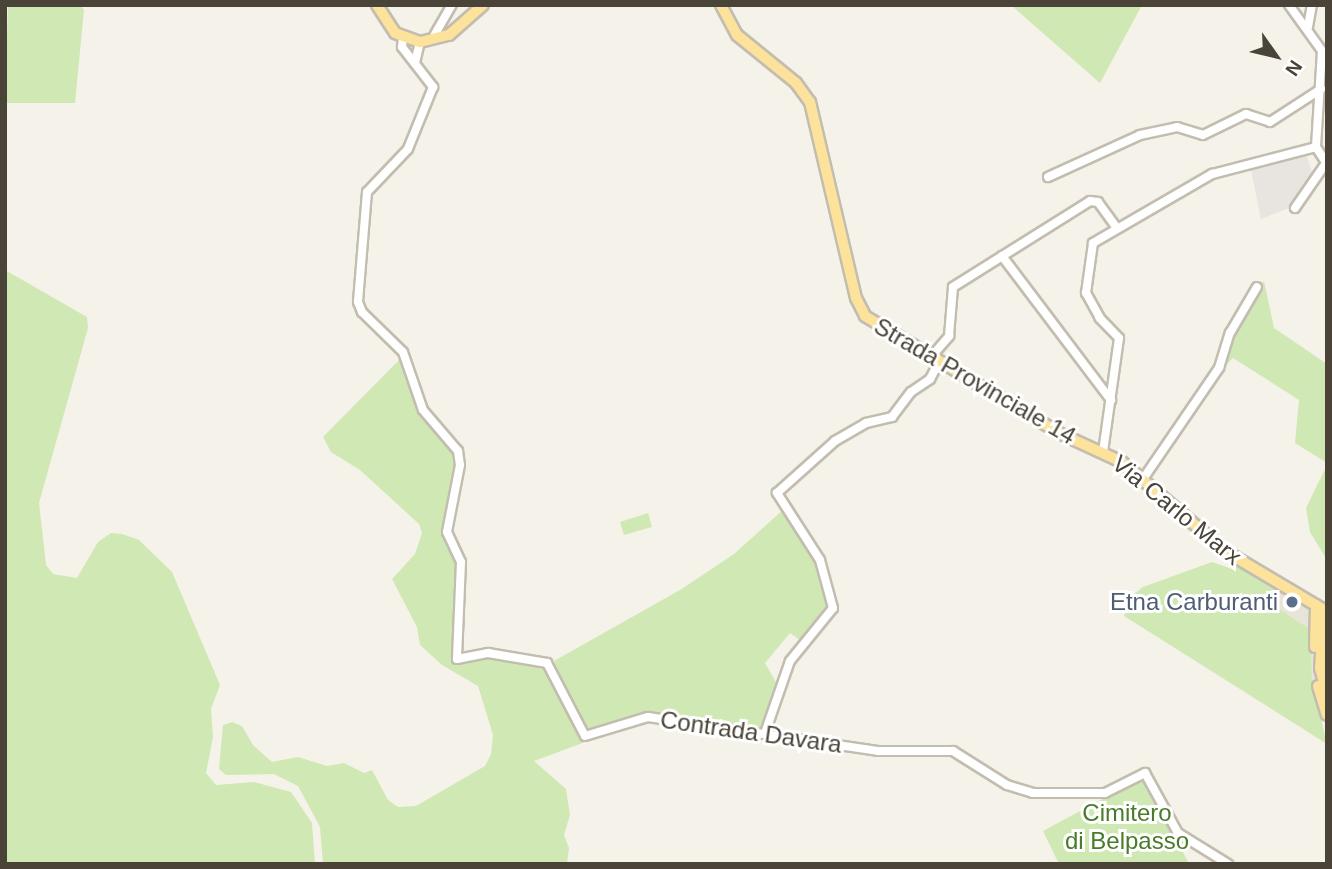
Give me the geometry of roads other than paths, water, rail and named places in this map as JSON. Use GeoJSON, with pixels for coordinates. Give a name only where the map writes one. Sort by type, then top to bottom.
{"type":"FeatureCollection","features":[{"type":"Feature","properties":{"kind":"main road"},"geometry":{"type":"LineString","coordinates":[[377,5],[389,26],[403,37],[420,43],[449,36],[483,5]]}},
{"type":"Feature","properties":{"kind":"main road","name":"Strada Provinciale 14"},"geometry":{"type":"LineString","coordinates":[[721,5],[737,35],[796,83],[810,102],[861,311],[935,360],[1059,433],[1103,452]]}},
{"type":"Feature","properties":{"kind":"main road","name":"Via Carlo Marx"},"geometry":{"type":"LineString","coordinates":[[1103,452],[1143,479],[1225,551],[1322,609]]}},
{"type":"Feature","properties":{"kind":"main road"},"geometry":{"type":"LineString","coordinates":[[1322,609],[1327,693]]}},
{"type":"Feature","properties":{"kind":"main road"},"geometry":{"type":"LineString","coordinates":[[1322,609],[1314,670],[1327,715]]}},
{"type":"Feature","properties":{"kind":"street"},"geometry":{"type":"LineString","coordinates":[[435,34],[453,5]]}},
{"type":"Feature","properties":{"kind":"street"},"geometry":{"type":"LineString","coordinates":[[1289,5],[1324,48],[1315,147],[1326,164],[1295,208]]}},
{"type":"Feature","properties":{"kind":"street"},"geometry":{"type":"LineString","coordinates":[[1308,27],[1312,5]]}},
{"type":"Feature","properties":{"kind":"street","name":"Contrada Davara"},"geometry":{"type":"LineString","coordinates":[[403,37],[402,47],[433,87],[408,149],[367,191],[358,302],[362,312],[403,352],[423,410],[458,451],[460,465],[447,532],[461,568],[454,655],[463,661],[496,653],[547,663],[585,736],[649,717],[878,751],[953,751],[1007,785],[1033,793],[1105,793],[1145,773],[1178,833],[1228,864]]}},
{"type":"Feature","properties":{"kind":"street"},"geometry":{"type":"LineString","coordinates":[[415,63],[420,43]]}},
{"type":"Feature","properties":{"kind":"street"},"geometry":{"type":"LineString","coordinates":[[1048,177],[1140,135],[1177,127],[1203,135],[1246,114],[1270,122],[1321,89]]}},
{"type":"Feature","properties":{"kind":"street"},"geometry":{"type":"LineString","coordinates":[[1103,452],[1119,338],[1096,312],[1086,287],[1093,243],[1212,174],[1315,147]]}},
{"type":"Feature","properties":{"kind":"street"},"geometry":{"type":"LineString","coordinates":[[765,733],[790,661],[833,608],[820,561],[777,493],[835,441],[866,423],[892,418],[911,392],[930,379],[935,360],[948,336],[953,287],[1090,201],[1098,202],[1117,228]]}},
{"type":"Feature","properties":{"kind":"street"},"geometry":{"type":"LineString","coordinates":[[1002,256],[1111,400]]}},
{"type":"Feature","properties":{"kind":"street"},"geometry":{"type":"LineString","coordinates":[[1143,479],[1219,368],[1230,333],[1257,287]]}},
{"type":"Feature","properties":{"kind":"place","name":"Etna Carburanti"},"geometry":{"type":"Point","coordinates":[1292,602]}},
{"type":"Feature","properties":{"kind":"park label","name":"Cimitero di Belpasso"},"geometry":{"type":"Point","coordinates":[1127,827]}}]}
